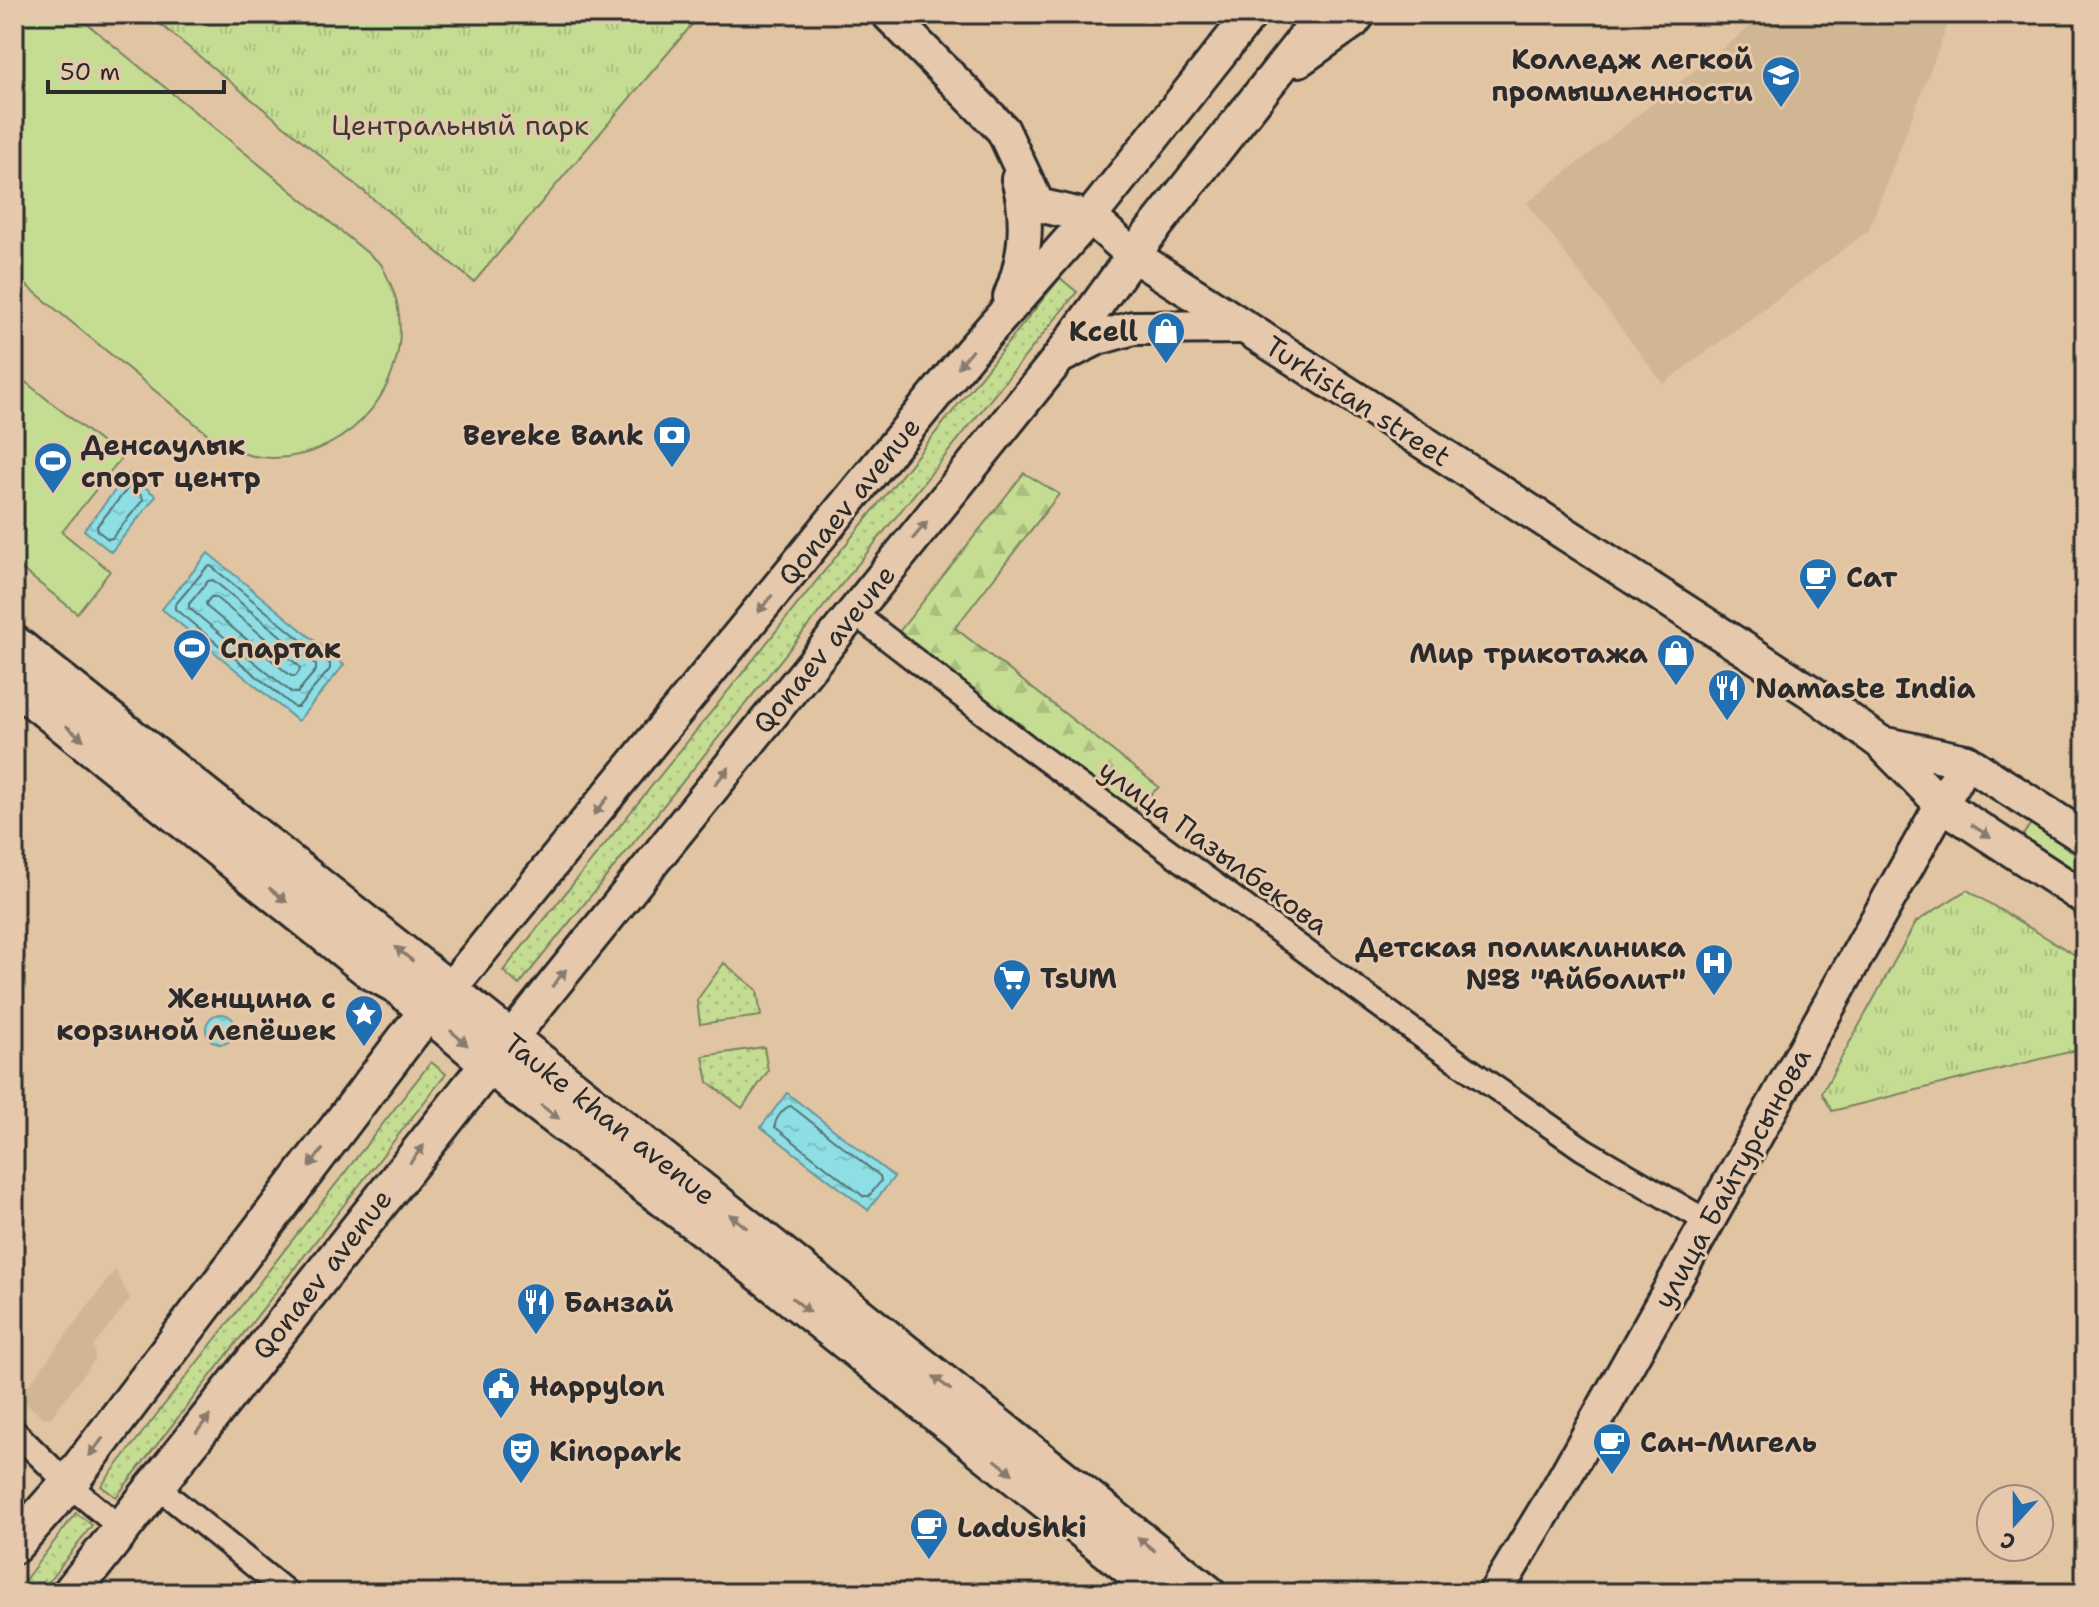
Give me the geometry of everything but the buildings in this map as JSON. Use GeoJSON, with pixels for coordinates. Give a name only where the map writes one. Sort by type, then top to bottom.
{"type":"FeatureCollection","features":[{"type":"Feature","properties":{"kind":"main road","name":"Turkistan street"},"geometry":{"type":"LineString","coordinates":[[888,14],[1003,130],[1038,205],[1090,217],[1133,255],[1555,525],[1814,694],[1881,743]]}},
{"type":"Feature","properties":{"kind":"main road","name":"Qonaev avenue"},"geometry":{"type":"LineString","coordinates":[[439,1001],[1005,311],[1090,217],[1251,14]]}},
{"type":"Feature","properties":{"kind":"main road"},"geometry":{"type":"LineString","coordinates":[[1133,255],[1323,14]]}},
{"type":"Feature","properties":{"kind":"main road"},"geometry":{"type":"LineString","coordinates":[[1271,81],[1353,22],[1359,14]]}},
{"type":"Feature","properties":{"kind":"main road"},"geometry":{"type":"LineString","coordinates":[[1003,130],[1024,201],[1026,246],[1005,311]]}},
{"type":"Feature","properties":{"kind":"main road","name":"Qonaev aveune"},"geometry":{"type":"LineString","coordinates":[[500,1051],[1058,359],[1133,255]]}},
{"type":"Feature","properties":{"kind":"main road"},"geometry":{"type":"LineString","coordinates":[[1058,359],[1098,338],[1133,328],[1244,327]]}},
{"type":"Feature","properties":{"kind":"main road","name":"Tauke khan avenue"},"geometry":{"type":"LineString","coordinates":[[14,644],[500,1051],[728,1247],[1162,1593]]}},
{"type":"Feature","properties":{"kind":"main road","name":"Tauke khan avenue"},"geometry":{"type":"LineString","coordinates":[[14,684],[371,971],[439,1001]]}},
{"type":"Feature","properties":{"kind":"main road"},"geometry":{"type":"LineString","coordinates":[[1881,743],[1966,761],[2085,838]]}},
{"type":"Feature","properties":{"kind":"main road"},"geometry":{"type":"LineString","coordinates":[[1881,743],[1941,804],[2085,898]]}},
{"type":"Feature","properties":{"kind":"main road","name":"улица Байтурсынова"},"geometry":{"type":"LineString","coordinates":[[1495,1593],[1566,1475],[1966,761]]}},
{"type":"Feature","properties":{"kind":"main road"},"geometry":{"type":"LineString","coordinates":[[371,971],[391,994],[394,1017],[380,1073]]}},
{"type":"Feature","properties":{"kind":"main road"},"geometry":{"type":"LineString","coordinates":[[14,1545],[68,1484],[380,1073],[439,1001]]}},
{"type":"Feature","properties":{"kind":"main road","name":"Qonaev avenue"},"geometry":{"type":"LineString","coordinates":[[122,1529],[500,1051]]}},
{"type":"Feature","properties":{"kind":"main road","name":"Tauke khan avenue"},"geometry":{"type":"LineString","coordinates":[[500,1051],[1207,1593]]}},
{"type":"Feature","properties":{"kind":"main road"},"geometry":{"type":"LineString","coordinates":[[71,1593],[122,1529]]}},
{"type":"Feature","properties":{"kind":"street","name":"улица Пазылбекова"},"geometry":{"type":"LineString","coordinates":[[854,613],[1055,767],[1421,1036],[1583,1149],[1708,1222]]}},
{"type":"Feature","properties":{"kind":"street"},"geometry":{"type":"LineString","coordinates":[[14,1431],[68,1484],[122,1529]]}},
{"type":"Feature","properties":{"kind":"street"},"geometry":{"type":"LineString","coordinates":[[155,1485],[288,1593]]}},
{"type":"Feature","properties":{"kind":"shaded area","name":"Колледж легкой промышленности"},"geometry":{"type":"Polygon","coordinates":[[[1766,14],[1952,14],[1868,231],[1663,384],[1527,203],[1766,14]]]}},
{"type":"Feature","properties":{"kind":"shaded area"},"geometry":{"type":"Polygon","coordinates":[[[115,1270],[130,1299],[94,1345],[95,1359],[51,1417],[44,1418],[19,1398],[115,1270]]]}},
{"type":"Feature","properties":{"kind":"green space"},"geometry":{"type":"Polygon","coordinates":[[[14,14],[53,14],[86,23],[381,264],[397,303],[400,332],[396,360],[386,386],[371,409],[352,429],[329,444],[302,454],[267,458],[225,448],[14,275],[14,14]]]}},
{"type":"Feature","properties":{"kind":"green space","name":"Центральный парк"},"geometry":{"type":"Polygon","coordinates":[[[148,14],[701,14],[474,282],[148,14]]]}},
{"type":"Feature","properties":{"kind":"green space"},"geometry":{"type":"Polygon","coordinates":[[[1060,278],[1077,292],[519,985],[503,971],[1060,278]]]}},
{"type":"Feature","properties":{"kind":"green space","name":"Денсаулык спорт центр"},"geometry":{"type":"Polygon","coordinates":[[[14,373],[121,458],[62,532],[110,571],[77,613],[14,563],[14,373]]]}},
{"type":"Feature","properties":{"kind":"green space"},"geometry":{"type":"Polygon","coordinates":[[[1024,473],[1059,494],[955,628],[1159,787],[1130,812],[899,632],[1024,473]]]}},
{"type":"Feature","properties":{"kind":"green space"},"geometry":{"type":"Polygon","coordinates":[[[2038,812],[2085,842],[2085,894],[2014,850],[2038,812]]]}},
{"type":"Feature","properties":{"kind":"green space"},"geometry":{"type":"Polygon","coordinates":[[[1967,890],[2085,961],[2085,1048],[1832,1111],[1822,1093],[1916,922],[1967,890]]]}},
{"type":"Feature","properties":{"kind":"green space"},"geometry":{"type":"Polygon","coordinates":[[[724,963],[757,990],[761,1016],[700,1024],[697,1000],[724,963]]]}},
{"type":"Feature","properties":{"kind":"green space"},"geometry":{"type":"Polygon","coordinates":[[[764,1047],[768,1071],[742,1108],[708,1082],[703,1056],[764,1047]]]}},
{"type":"Feature","properties":{"kind":"green space"},"geometry":{"type":"Polygon","coordinates":[[[431,1062],[446,1074],[116,1497],[101,1486],[431,1062]]]}},
{"type":"Feature","properties":{"kind":"green space"},"geometry":{"type":"Polygon","coordinates":[[[76,1513],[92,1525],[40,1593],[15,1593],[76,1513]]]}},
{"type":"Feature","properties":{"kind":"water"},"geometry":{"type":"Polygon","coordinates":[[[128,474],[156,496],[111,552],[84,530],[128,474]]]}},
{"type":"Feature","properties":{"kind":"water"},"geometry":{"type":"Polygon","coordinates":[[[208,553],[344,665],[298,721],[162,609],[208,553]]]}},
{"type":"Feature","properties":{"kind":"water"},"geometry":{"type":"Polygon","coordinates":[[[221,1014],[232,1018],[236,1029],[232,1040],[221,1044],[210,1040],[206,1029],[210,1018],[221,1014]]]}},
{"type":"Feature","properties":{"kind":"water"},"geometry":{"type":"Polygon","coordinates":[[[787,1093],[894,1177],[868,1210],[761,1127],[787,1093]]]}},
{"type":"Feature","properties":{"kind":"place","name":"Колледж легкой промышленности"},"geometry":{"type":"Point","coordinates":[1781,109]}},
{"type":"Feature","properties":{"kind":"place","name":"Kcell"},"geometry":{"type":"Point","coordinates":[1166,365]}},
{"type":"Feature","properties":{"kind":"place","name":"Bereke Bank"},"geometry":{"type":"Point","coordinates":[672,469]}},
{"type":"Feature","properties":{"kind":"place","name":"Денсаулык спорт центр"},"geometry":{"type":"Point","coordinates":[53,495]}},
{"type":"Feature","properties":{"kind":"place","name":"Сат"},"geometry":{"type":"Point","coordinates":[1818,611]}},
{"type":"Feature","properties":{"kind":"place","name":"Спартак"},"geometry":{"type":"Point","coordinates":[192,682]}},
{"type":"Feature","properties":{"kind":"place","name":"Мир трикотажа"},"geometry":{"type":"Point","coordinates":[1676,687]}},
{"type":"Feature","properties":{"kind":"place","name":"Namaste India"},"geometry":{"type":"Point","coordinates":[1727,722]}},
{"type":"Feature","properties":{"kind":"place","name":"Детская поликлиника №8 \"Айболит\""},"geometry":{"type":"Point","coordinates":[1714,997]}},
{"type":"Feature","properties":{"kind":"place","name":"TsUM"},"geometry":{"type":"Point","coordinates":[1012,1012]}},
{"type":"Feature","properties":{"kind":"place","name":"Женщина с корзиной лепёшек"},"geometry":{"type":"Point","coordinates":[364,1048]}},
{"type":"Feature","properties":{"kind":"place","name":"Банзай"},"geometry":{"type":"Point","coordinates":[536,1336]}},
{"type":"Feature","properties":{"kind":"place","name":"Happylon"},"geometry":{"type":"Point","coordinates":[501,1420]}},
{"type":"Feature","properties":{"kind":"place","name":"Сан-Мигель"},"geometry":{"type":"Point","coordinates":[1612,1476]}},
{"type":"Feature","properties":{"kind":"place","name":"Kinopark"},"geometry":{"type":"Point","coordinates":[521,1485]}},
{"type":"Feature","properties":{"kind":"place","name":"Ladushki"},"geometry":{"type":"Point","coordinates":[929,1561]}}]}
